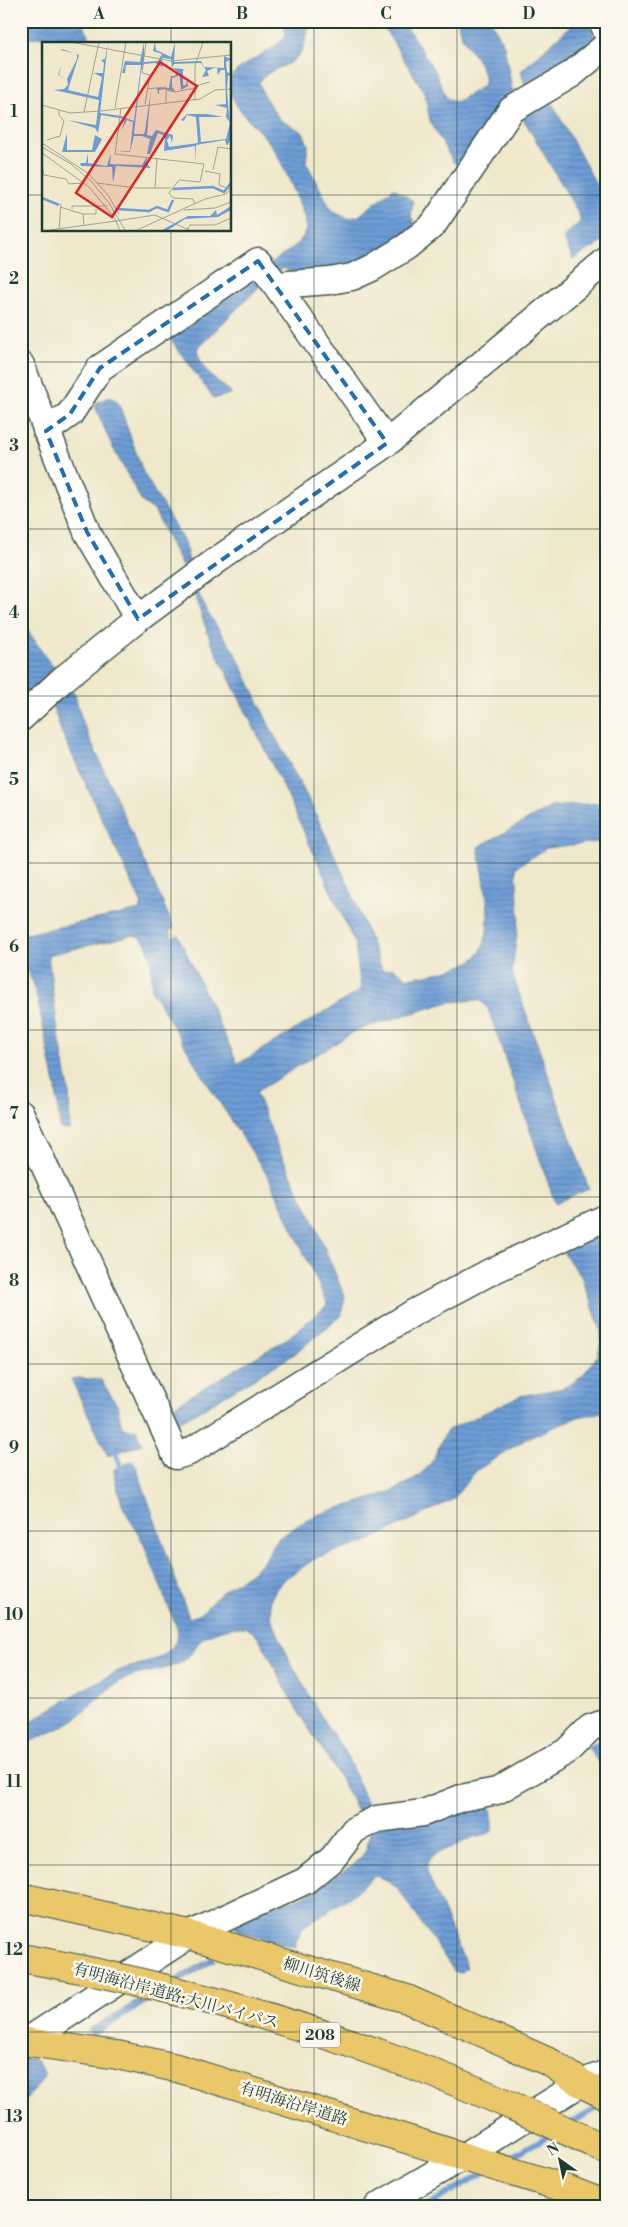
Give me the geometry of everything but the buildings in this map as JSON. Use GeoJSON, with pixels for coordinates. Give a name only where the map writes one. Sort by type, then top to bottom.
{"type":"FeatureCollection","features":[{"type":"Feature","properties":{"kind":"main road","name":"柳川筑後線"},"geometry":{"type":"LineString","coordinates":[[21,1898],[189,1935],[407,1999],[598,2085]]}},
{"type":"Feature","properties":{"kind":"main road","name":"有明海沿岸道路;大川バイパス"},"geometry":{"type":"LineString","coordinates":[[21,1950],[89,1962],[154,1977],[282,2011],[406,2052],[551,2113],[607,2139]]}},
{"type":"Feature","properties":{"kind":"main road","name":"有明海沿岸道路;大川バイパス"},"geometry":{"type":"LineString","coordinates":[[21,1958],[87,1970],[187,1995],[402,2061],[546,2121],[607,2150]]}},
{"type":"Feature","properties":{"kind":"main road","name":"有明海沿岸道路"},"geometry":{"type":"LineString","coordinates":[[23,2043],[117,2055],[177,2068],[561,2187],[607,2205]]}},
{"type":"Feature","properties":{"kind":"street"},"geometry":{"type":"LineString","coordinates":[[602,21],[607,33]]}},
{"type":"Feature","properties":{"kind":"street"},"geometry":{"type":"LineString","coordinates":[[276,285],[330,281],[352,277],[372,268],[406,247],[433,225],[511,110],[572,74],[607,44]]}},
{"type":"Feature","properties":{"kind":"street"},"geometry":{"type":"LineString","coordinates":[[22,717],[62,680],[138,619],[216,561],[387,443],[607,260]]}},
{"type":"Feature","properties":{"kind":"street"},"geometry":{"type":"LineString","coordinates":[[46,431],[70,414],[100,368],[258,262],[387,443]]}},
{"type":"Feature","properties":{"kind":"street"},"geometry":{"type":"LineString","coordinates":[[21,365],[87,532],[138,619]]}},
{"type":"Feature","properties":{"kind":"street"},"geometry":{"type":"LineString","coordinates":[[21,1114],[176,1456],[197,1447],[413,1313],[490,1272],[607,1217]]}},
{"type":"Feature","properties":{"kind":"street"},"geometry":{"type":"LineString","coordinates":[[23,2043],[189,1935],[305,1881],[333,1858],[354,1830],[377,1819],[423,1814],[461,1798],[497,1791],[568,1751],[590,1728],[607,1722]]}},
{"type":"Feature","properties":{"kind":"street"},"geometry":{"type":"LineString","coordinates":[[378,2206],[463,2157],[598,2085]]}},
{"type":"Feature","properties":{"kind":"highlighted area"},"geometry":{"type":"Polygon","coordinates":[[[258,261],[387,443],[138,619],[87,532],[46,431],[70,414],[100,368],[258,261]]]}},
{"type":"Feature","properties":{"kind":"water"},"geometry":{"type":"Polygon","coordinates":[[[21,21],[82,21],[91,42],[66,42],[45,37],[21,42],[21,21]]]}},
{"type":"Feature","properties":{"kind":"water"},"geometry":{"type":"Polygon","coordinates":[[[284,21],[309,21],[310,25],[300,54],[288,64],[266,74],[259,83],[264,96],[280,120],[303,132],[308,145],[306,162],[332,211],[348,219],[359,216],[394,188],[413,201],[411,216],[416,229],[376,258],[306,278],[283,268],[268,278],[197,349],[202,365],[232,393],[214,399],[166,333],[293,248],[306,230],[302,211],[276,152],[267,139],[238,107],[231,92],[231,78],[238,69],[281,42],[286,36],[284,21]]]}},
{"type":"Feature","properties":{"kind":"water"},"geometry":{"type":"Polygon","coordinates":[[[375,21],[403,21],[436,73],[446,97],[455,103],[483,86],[484,80],[480,66],[461,34],[458,21],[491,21],[504,45],[513,94],[464,169],[453,162],[430,121],[425,93],[386,31],[375,21]]]}},
{"type":"Feature","properties":{"kind":"water"},"geometry":{"type":"Polygon","coordinates":[[[576,21],[586,21],[595,36],[596,42],[539,86],[525,86],[521,71],[576,21]]]}},
{"type":"Feature","properties":{"kind":"water"},"geometry":{"type":"Polygon","coordinates":[[[547,94],[607,204],[607,237],[601,243],[573,259],[563,237],[580,222],[579,214],[518,110],[547,94]]]}},
{"type":"Feature","properties":{"kind":"water"},"geometry":{"type":"Polygon","coordinates":[[[109,397],[116,400],[119,404],[143,472],[185,544],[194,583],[207,612],[236,654],[269,725],[313,808],[351,891],[382,970],[393,968],[408,978],[449,970],[471,961],[480,952],[485,940],[488,924],[486,891],[478,847],[551,807],[607,802],[607,841],[547,848],[516,867],[519,918],[512,972],[589,1189],[555,1203],[488,1009],[480,1000],[449,1002],[357,1030],[256,1092],[278,1148],[313,1220],[345,1297],[341,1316],[293,1355],[167,1428],[160,1414],[288,1338],[326,1306],[327,1303],[269,1178],[214,1094],[152,991],[151,957],[145,942],[139,937],[133,935],[48,955],[57,1024],[69,1091],[70,1130],[60,1129],[56,1089],[38,1002],[33,982],[21,960],[21,935],[140,910],[142,905],[61,731],[53,707],[35,688],[25,695],[21,688],[21,617],[44,655],[75,695],[82,721],[174,928],[170,930],[172,938],[178,935],[238,1064],[361,990],[355,944],[283,786],[211,642],[190,583],[154,510],[142,502],[111,444],[95,406],[96,403],[109,397]]]}},
{"type":"Feature","properties":{"kind":"water"},"geometry":{"type":"Polygon","coordinates":[[[590,1212],[599,1232],[607,1273],[607,1411],[578,1417],[526,1439],[476,1471],[452,1500],[364,1543],[318,1557],[286,1578],[270,1600],[272,1620],[291,1663],[326,1725],[345,1751],[368,1806],[366,1813],[358,1813],[338,1775],[289,1697],[262,1643],[252,1631],[242,1627],[222,1630],[208,1635],[180,1663],[165,1669],[126,1678],[108,1690],[72,1721],[21,1746],[21,1729],[25,1725],[118,1671],[152,1661],[162,1656],[172,1647],[176,1640],[177,1628],[143,1542],[123,1507],[115,1480],[114,1469],[132,1461],[136,1466],[189,1618],[199,1614],[222,1592],[261,1564],[277,1539],[299,1524],[323,1513],[393,1491],[417,1477],[431,1463],[448,1430],[520,1396],[563,1388],[583,1375],[598,1355],[601,1340],[600,1327],[581,1276],[565,1256],[563,1245],[567,1222],[571,1218],[590,1212]]]}},
{"type":"Feature","properties":{"kind":"water"},"geometry":{"type":"Polygon","coordinates":[[[71,1379],[101,1380],[117,1405],[122,1427],[128,1430],[136,1429],[142,1444],[108,1456],[71,1379]]]}},
{"type":"Feature","properties":{"kind":"water"},"geometry":{"type":"Polygon","coordinates":[[[605,1736],[607,1741],[607,1776],[588,1747],[605,1736]]]}},
{"type":"Feature","properties":{"kind":"water"},"geometry":{"type":"Polygon","coordinates":[[[488,1803],[492,1812],[492,1831],[471,1838],[436,1854],[429,1860],[427,1865],[427,1872],[467,1968],[460,1973],[454,1971],[399,1890],[388,1881],[374,1876],[353,1895],[303,1927],[296,1941],[296,1948],[239,1932],[229,1919],[303,1897],[357,1862],[365,1852],[370,1836],[370,1828],[488,1803]]]}},
{"type":"Feature","properties":{"kind":"water"},"geometry":{"type":"Polygon","coordinates":[[[212,1957],[215,1961],[92,2037],[88,2030],[212,1957]]]}},
{"type":"Feature","properties":{"kind":"water"},"geometry":{"type":"Polygon","coordinates":[[[21,2058],[35,2059],[44,2072],[44,2079],[21,2104],[21,2058]]]}},
{"type":"Feature","properties":{"kind":"waterway"},"geometry":{"type":"LineString","coordinates":[[113,1448],[123,1472]]}},
{"type":"Feature","properties":{"kind":"waterway"},"geometry":{"type":"LineString","coordinates":[[569,2124],[605,2104]]}},
{"type":"Feature","properties":{"kind":"waterway"},"geometry":{"type":"LineString","coordinates":[[504,2161],[553,2133]]}},
{"type":"Feature","properties":{"kind":"waterway"},"geometry":{"type":"LineString","coordinates":[[426,2206],[483,2173]]}}]}
